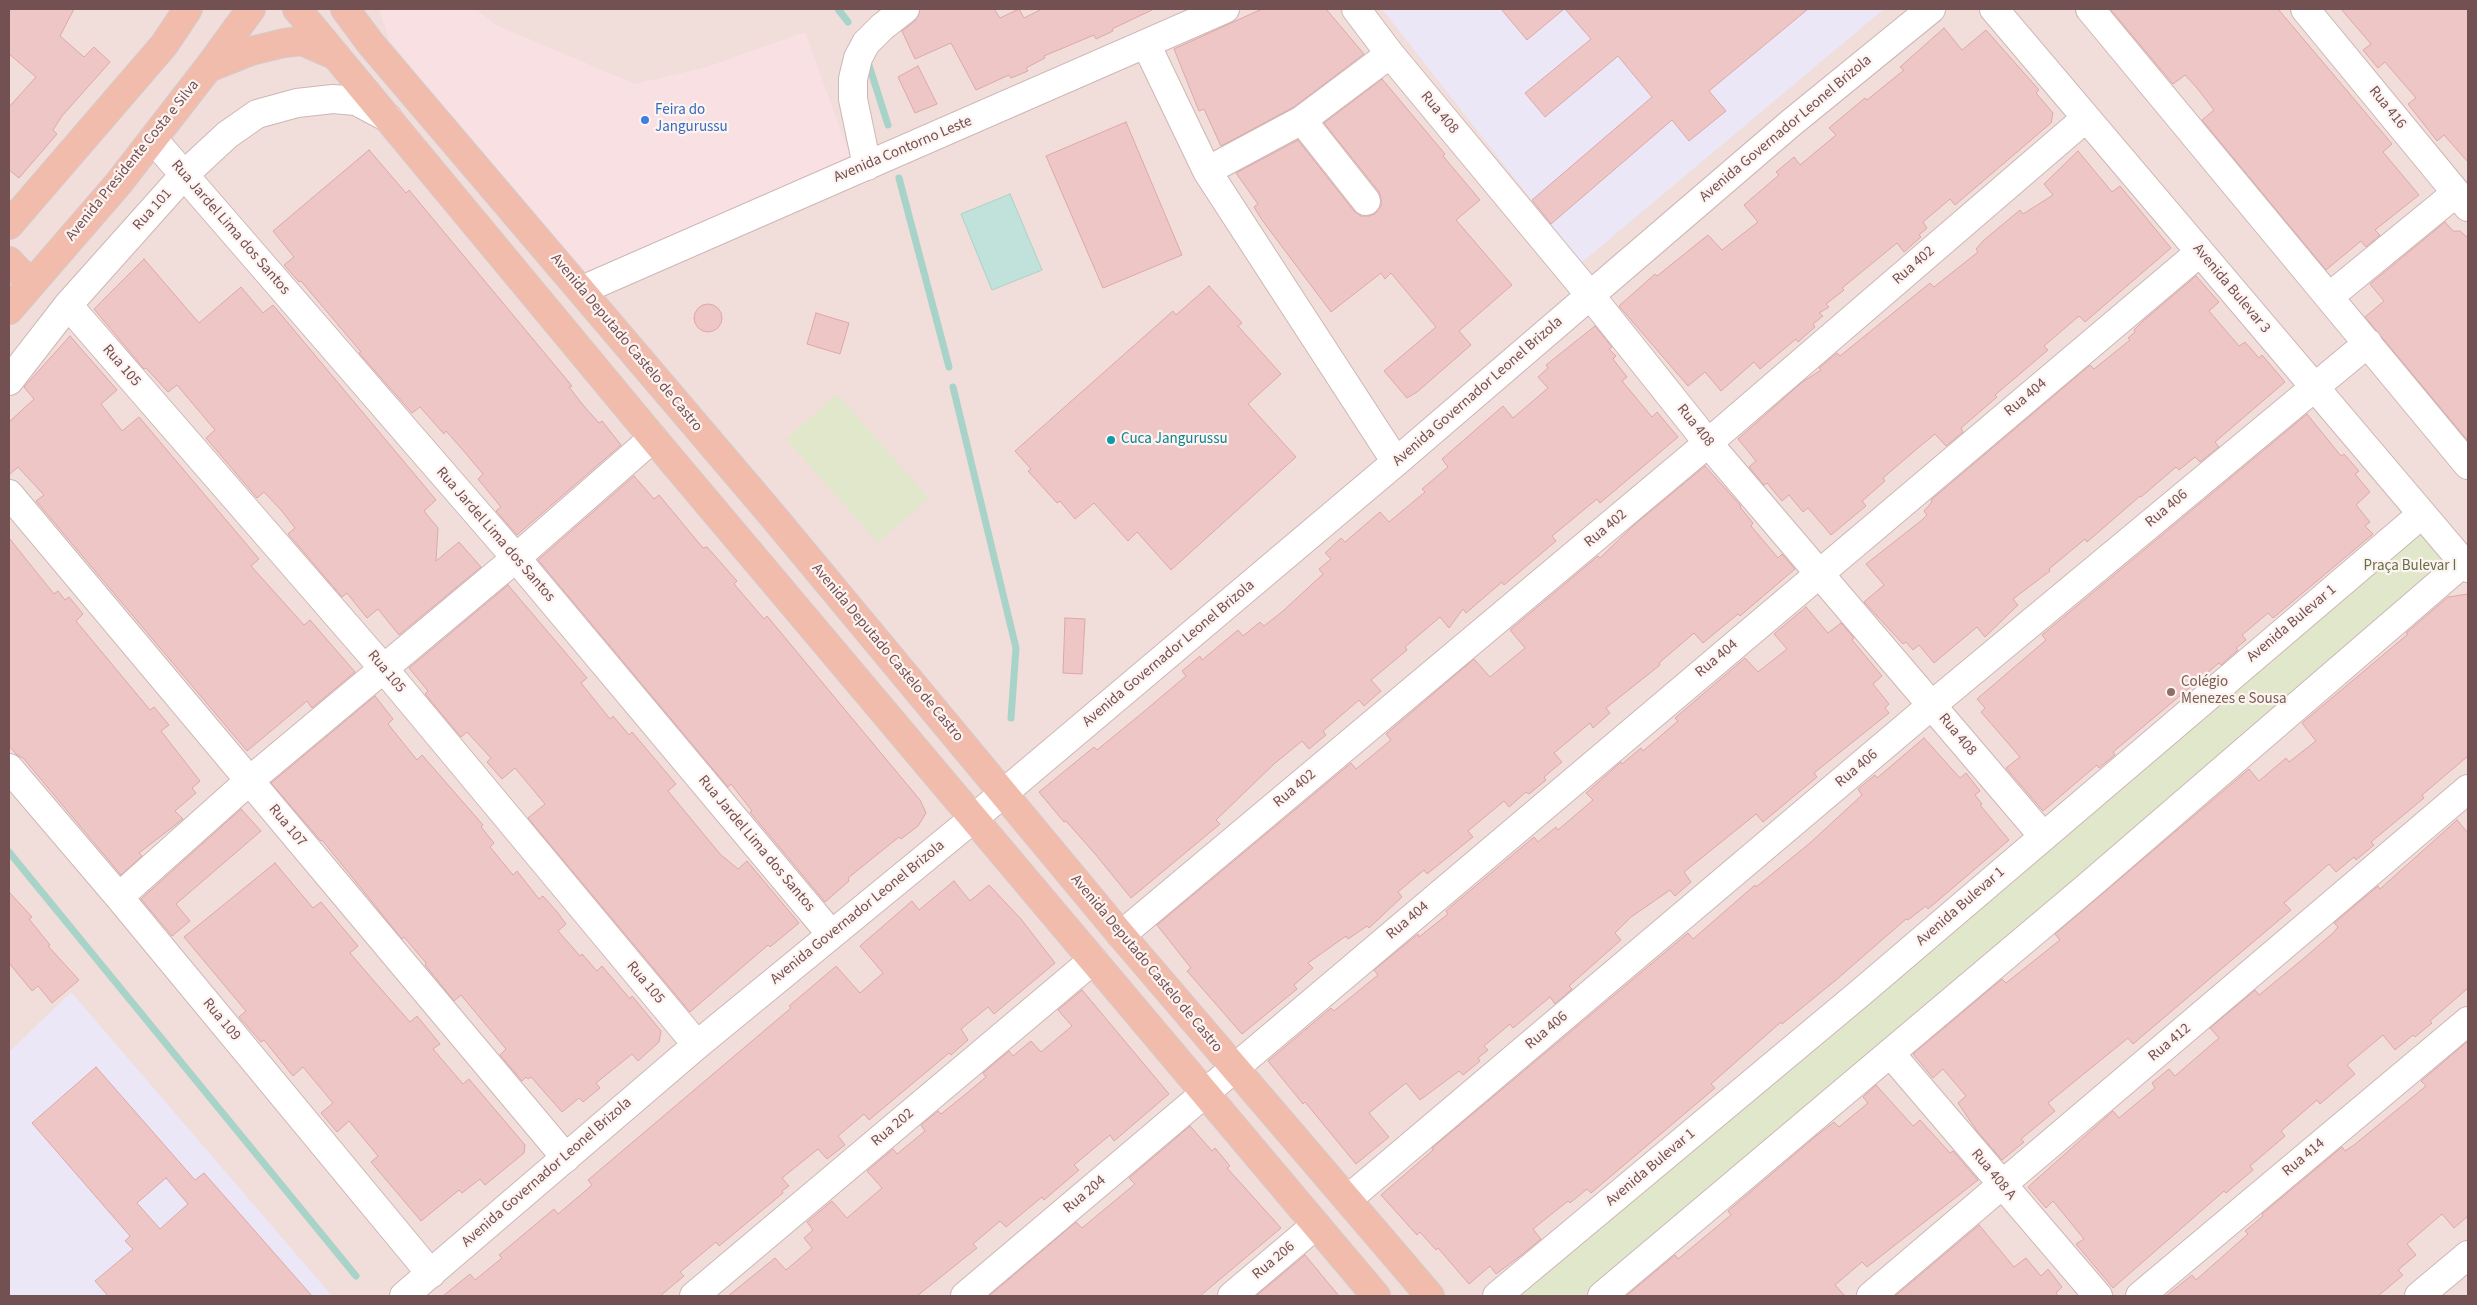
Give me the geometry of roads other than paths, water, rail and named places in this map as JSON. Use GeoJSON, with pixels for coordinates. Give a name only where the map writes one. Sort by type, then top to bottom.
{"type":"FeatureCollection","features":[{"type":"Feature","properties":{"kind":"main road"},"geometry":{"type":"LineString","coordinates":[[164,45],[176,9]]}},
{"type":"Feature","properties":{"kind":"main road"},"geometry":{"type":"LineString","coordinates":[[9,225],[164,45],[188,9]]}},
{"type":"Feature","properties":{"kind":"main road","name":"Avenida Presidente Costa e Silva"},"geometry":{"type":"LineString","coordinates":[[9,310],[118,184],[251,9]]}},
{"type":"Feature","properties":{"kind":"main road"},"geometry":{"type":"LineString","coordinates":[[297,9],[392,120],[654,438],[1376,1296]]}},
{"type":"Feature","properties":{"kind":"main road","name":"Avenida Deputado Castelo de Castro"},"geometry":{"type":"LineString","coordinates":[[345,9],[372,44],[772,515],[1121,935],[1430,1296]]}},
{"type":"Feature","properties":{"kind":"main road"},"geometry":{"type":"LineString","coordinates":[[361,9],[372,44]]}},
{"type":"Feature","properties":{"kind":"main road"},"geometry":{"type":"LineString","coordinates":[[208,68],[251,51],[284,43],[302,41],[335,55]]}},
{"type":"Feature","properties":{"kind":"main road"},"geometry":{"type":"LineString","coordinates":[[9,261],[30,284]]}},
{"type":"Feature","properties":{"kind":"main road"},"geometry":{"type":"LineString","coordinates":[[741,540],[772,515]]}},
{"type":"Feature","properties":{"kind":"main road"},"geometry":{"type":"LineString","coordinates":[[776,581],[805,555]]}},
{"type":"Feature","properties":{"kind":"street"},"geometry":{"type":"LineString","coordinates":[[867,166],[853,99],[853,80],[858,58],[866,43],[882,27],[905,9]]}},
{"type":"Feature","properties":{"kind":"street","name":"Avenida Contorno Leste"},"geometry":{"type":"LineString","coordinates":[[582,290],[1225,9]]}},
{"type":"Feature","properties":{"kind":"street","name":"Rua 408"},"geometry":{"type":"LineString","coordinates":[[1356,9],[1390,54],[1590,295],[1708,443],[2043,836]]}},
{"type":"Feature","properties":{"kind":"street","name":"Avenida Governador Leonel Brizola"},"geometry":{"type":"LineString","coordinates":[[404,1296],[697,1045],[1003,794],[1396,462],[1791,123],[1931,9]]}},
{"type":"Feature","properties":{"kind":"street","name":"Avenida Bulevar 3"},"geometry":{"type":"LineString","coordinates":[[1994,9],[2466,566]]}},
{"type":"Feature","properties":{"kind":"street"},"geometry":{"type":"LineString","coordinates":[[2090,9],[2468,465]]}},
{"type":"Feature","properties":{"kind":"street","name":"Rua 416"},"geometry":{"type":"LineString","coordinates":[[2305,9],[2462,200]]}},
{"type":"Feature","properties":{"kind":"street"},"geometry":{"type":"LineString","coordinates":[[1146,44],[1206,171],[1396,462]]}},
{"type":"Feature","properties":{"kind":"street"},"geometry":{"type":"LineString","coordinates":[[1206,171],[1302,120],[1390,54]]}},
{"type":"Feature","properties":{"kind":"street","name":"Rua 101"},"geometry":{"type":"LineString","coordinates":[[9,381],[68,305],[184,175],[227,135],[257,114],[289,105],[333,99],[356,101],[392,120]]}},
{"type":"Feature","properties":{"kind":"street","name":"Rua 402"},"geometry":{"type":"LineString","coordinates":[[1121,935],[1708,443],[2086,118]]}},
{"type":"Feature","properties":{"kind":"street"},"geometry":{"type":"LineString","coordinates":[[1302,120],[1366,200]]}},
{"type":"Feature","properties":{"kind":"street","name":"Rua Jardel Lima dos Santos"},"geometry":{"type":"LineString","coordinates":[[153,139],[516,558],[832,934]]}},
{"type":"Feature","properties":{"kind":"street"},"geometry":{"type":"LineString","coordinates":[[2329,297],[2462,200]]}},
{"type":"Feature","properties":{"kind":"street","name":"Rua 404"},"geometry":{"type":"LineString","coordinates":[[1206,1094],[1234,1068],[2200,252]]}},
{"type":"Feature","properties":{"kind":"street","name":"Rua 105"},"geometry":{"type":"LineString","coordinates":[[68,305],[384,669],[697,1045]]}},
{"type":"Feature","properties":{"kind":"street","name":"Rua 406"},"geometry":{"type":"LineString","coordinates":[[1348,1199],[1932,705],[2368,343]]}},
{"type":"Feature","properties":{"kind":"street"},"geometry":{"type":"LineString","coordinates":[[119,897],[249,781],[516,558],[654,438]]}},
{"type":"Feature","properties":{"kind":"street","name":"Rua 107"},"geometry":{"type":"LineString","coordinates":[[9,494],[566,1158]]}},
{"type":"Feature","properties":{"kind":"street","name":"Avenida Bulevar 1"},"geometry":{"type":"LineString","coordinates":[[1497,1296],[1859,994],[2422,514]]}},
{"type":"Feature","properties":{"kind":"street"},"geometry":{"type":"LineString","coordinates":[[1602,1296],[2466,566]]}},
{"type":"Feature","properties":{"kind":"street","name":"Rua 109"},"geometry":{"type":"LineString","coordinates":[[9,768],[119,897],[431,1274]]}},
{"type":"Feature","properties":{"kind":"street","name":"Rua 412"},"geometry":{"type":"LineString","coordinates":[[1871,1296],[2468,789]]}},
{"type":"Feature","properties":{"kind":"street","name":"Rua 202"},"geometry":{"type":"LineString","coordinates":[[694,1296],[1093,960]]}},
{"type":"Feature","properties":{"kind":"street","name":"Rua 414"},"geometry":{"type":"LineString","coordinates":[[2140,1296],[2468,1021]]}},
{"type":"Feature","properties":{"kind":"street","name":"Rua 408 A"},"geometry":{"type":"LineString","coordinates":[[1890,1054],[2098,1296]]}},
{"type":"Feature","properties":{"kind":"street","name":"Rua 204"},"geometry":{"type":"LineString","coordinates":[[965,1296],[1206,1094]]}},
{"type":"Feature","properties":{"kind":"street","name":"Rua 206"},"geometry":{"type":"LineString","coordinates":[[1232,1296],[1316,1225]]}},
{"type":"Feature","properties":{"kind":"street"},"geometry":{"type":"LineString","coordinates":[[2419,1296],[2468,1255]]}},
{"type":"Feature","properties":{"kind":"water"},"geometry":{"type":"Polygon","coordinates":[[[1010,194],[1042,270],[992,290],[961,214],[1010,194]]]}},
{"type":"Feature","properties":{"kind":"waterway"},"geometry":{"type":"LineString","coordinates":[[838,9],[848,22]]}},
{"type":"Feature","properties":{"kind":"waterway"},"geometry":{"type":"LineString","coordinates":[[867,59],[888,125]]}},
{"type":"Feature","properties":{"kind":"waterway"},"geometry":{"type":"LineString","coordinates":[[899,178],[949,367]]}},
{"type":"Feature","properties":{"kind":"waterway"},"geometry":{"type":"LineString","coordinates":[[953,387],[1016,648],[1011,718]]}},
{"type":"Feature","properties":{"kind":"waterway"},"geometry":{"type":"LineString","coordinates":[[9,852],[356,1276]]}},
{"type":"Feature","properties":{"kind":"place","name":"Feira do Jangurussu"},"geometry":{"type":"Point","coordinates":[645,120]}},
{"type":"Feature","properties":{"kind":"place","name":"Cuca Jangurussu"},"geometry":{"type":"Point","coordinates":[1111,440]}},
{"type":"Feature","properties":{"kind":"place","name":"Colégio Menezes e Sousa"},"geometry":{"type":"Point","coordinates":[2171,692]}},
{"type":"Feature","properties":{"kind":"park label","name":"Praça Bulevar I"},"geometry":{"type":"Point","coordinates":[2410,567]}}]}
